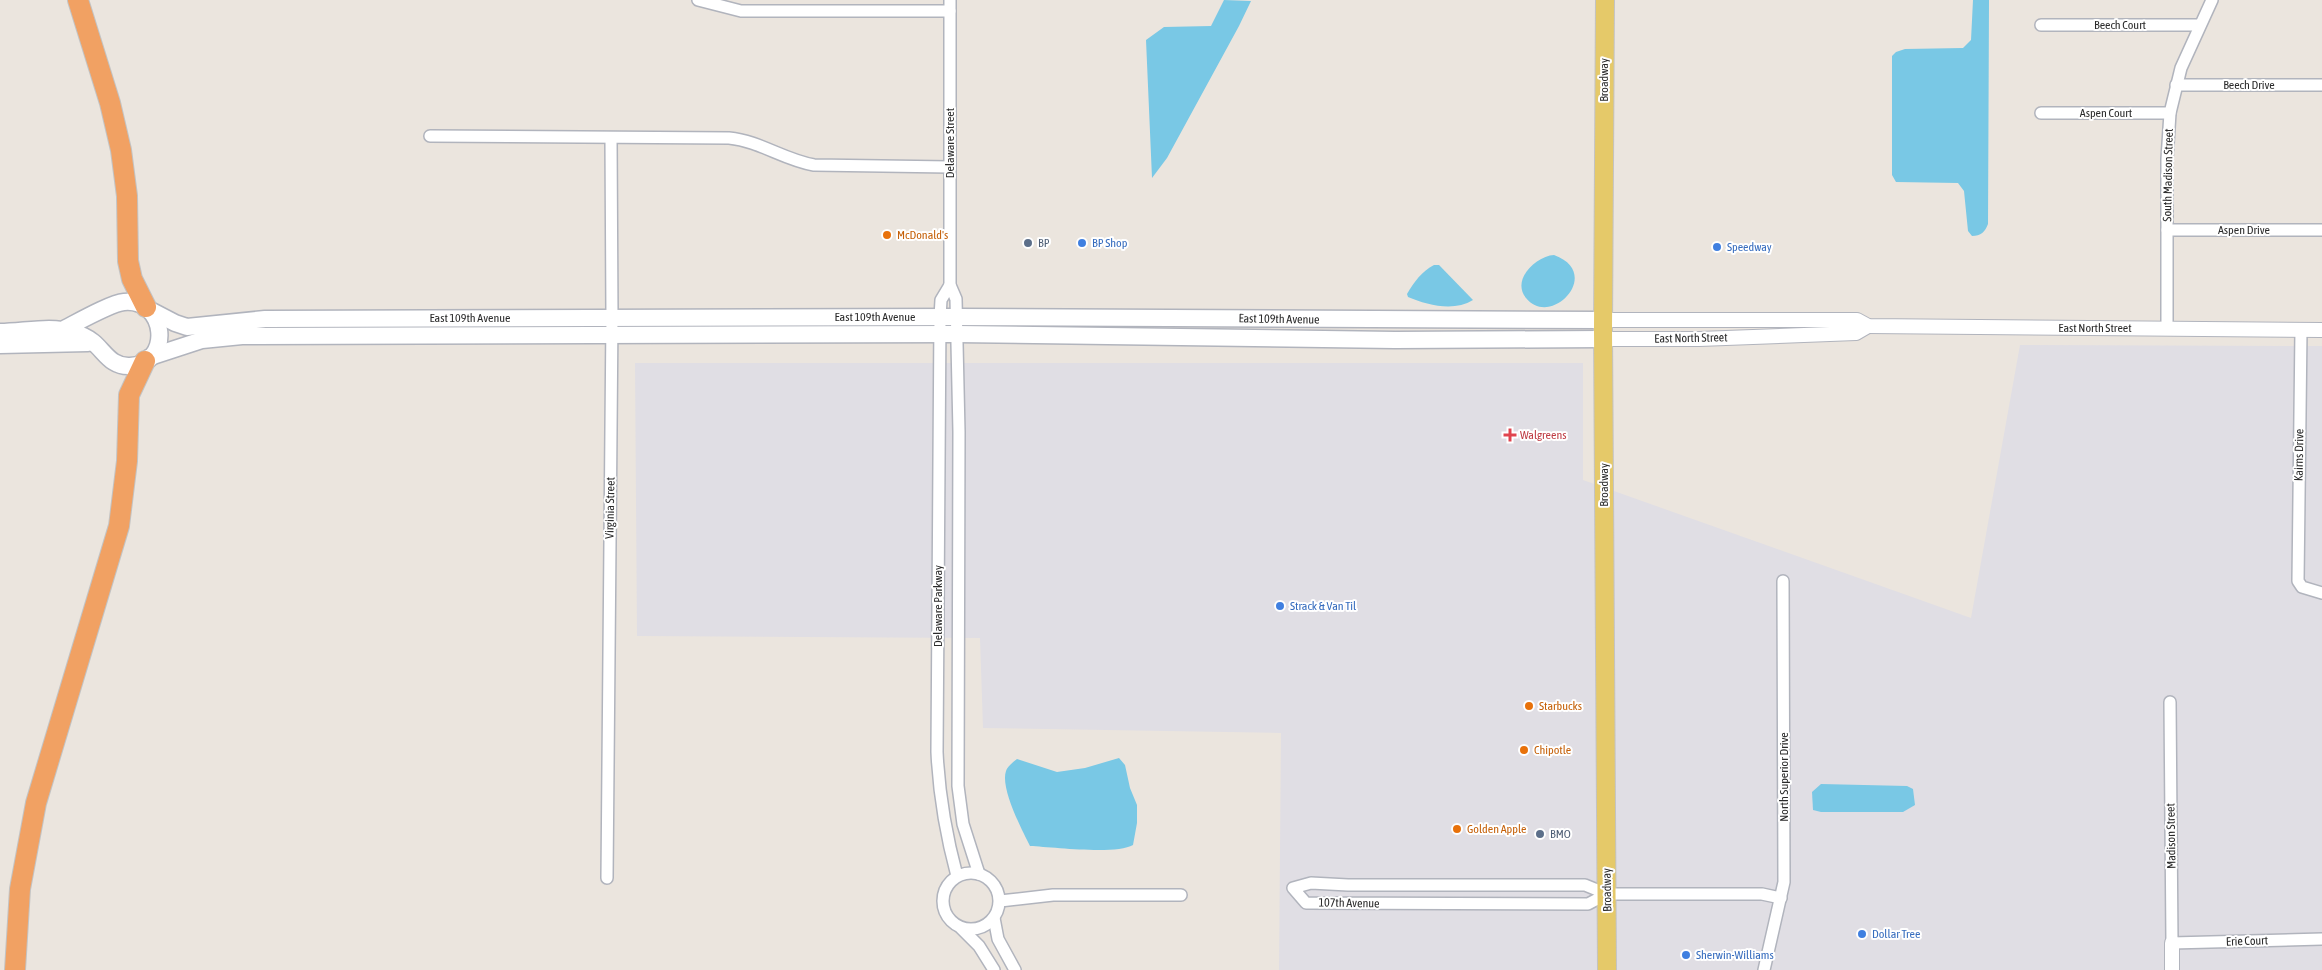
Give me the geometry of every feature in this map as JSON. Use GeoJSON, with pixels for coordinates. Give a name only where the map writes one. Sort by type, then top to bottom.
{"type":"FeatureCollection","features":[{"type":"Feature","properties":{"kind":"highway"},"geometry":{"type":"LineString","coordinates":[[78,0],[118,135],[127,196],[129,267],[148,309]]}},
{"type":"Feature","properties":{"kind":"highway"},"geometry":{"type":"LineString","coordinates":[[15,970],[20,889],[34,811],[55,732],[119,526],[127,461],[129,395],[148,359]]}},
{"type":"Feature","properties":{"kind":"main road","name":"Broadway"},"geometry":{"type":"LineString","coordinates":[[1605,0],[1603,339],[1607,970]]}},
{"type":"Feature","properties":{"kind":"main road","name":"East 109th Avenue"},"geometry":{"type":"LineString","coordinates":[[62,330],[120,303],[130,302],[148,309],[175,324],[190,327],[265,319],[612,317],[1603,320]]}},
{"type":"Feature","properties":{"kind":"main road"},"geometry":{"type":"LineString","coordinates":[[148,309],[159,324],[160,336],[156,350],[148,359]]}},
{"type":"Feature","properties":{"kind":"main road","name":"East 109th Avenue"},"geometry":{"type":"LineString","coordinates":[[0,332],[62,330],[88,338],[111,361],[120,365],[134,365],[195,342],[231,336],[957,334],[1395,340],[1603,339]]}},
{"type":"Feature","properties":{"kind":"main road","name":"East 109th Avenue"},"geometry":{"type":"LineString","coordinates":[[0,345],[76,342],[92,345],[100,350]]}},
{"type":"Feature","properties":{"kind":"street"},"geometry":{"type":"LineString","coordinates":[[698,0],[741,11],[950,6]]}},
{"type":"Feature","properties":{"kind":"street","name":"South Madison Street"},"geometry":{"type":"LineString","coordinates":[[2166,328],[2166,159],[2170,113],[2176,85],[2199,25],[2212,0]]}},
{"type":"Feature","properties":{"kind":"street","name":"Delaware Street"},"geometry":{"type":"LineString","coordinates":[[950,6],[950,285],[956,299],[957,334]]}},
{"type":"Feature","properties":{"kind":"street","name":"Beech Court"},"geometry":{"type":"LineString","coordinates":[[2041,25],[2199,25]]}},
{"type":"Feature","properties":{"kind":"street","name":"Beech Drive"},"geometry":{"type":"LineString","coordinates":[[2176,85],[2322,85]]}},
{"type":"Feature","properties":{"kind":"street","name":"Aspen Court"},"geometry":{"type":"LineString","coordinates":[[2041,113],[2170,113]]}},
{"type":"Feature","properties":{"kind":"street"},"geometry":{"type":"LineString","coordinates":[[430,136],[729,138],[748,141],[814,166],[950,167]]}},
{"type":"Feature","properties":{"kind":"street","name":"Virginia Street"},"geometry":{"type":"LineString","coordinates":[[607,878],[612,317],[611,138]]}},
{"type":"Feature","properties":{"kind":"street","name":"Aspen Drive"},"geometry":{"type":"LineString","coordinates":[[2167,230],[2322,230]]}},
{"type":"Feature","properties":{"kind":"street","name":"Delaware Street"},"geometry":{"type":"LineString","coordinates":[[939,334],[941,300],[950,285]]}},
{"type":"Feature","properties":{"kind":"street","name":"East North Street"},"geometry":{"type":"LineString","coordinates":[[1603,320],[1856,320],[1868,326],[2322,330]]}},
{"type":"Feature","properties":{"kind":"street","name":"East North Street"},"geometry":{"type":"LineString","coordinates":[[1603,339],[1699,339],[1856,333],[1868,326]]}},
{"type":"Feature","properties":{"kind":"street","name":"Kairns Drive"},"geometry":{"type":"LineString","coordinates":[[2301,330],[2298,581],[2302,587],[2322,593]]}},
{"type":"Feature","properties":{"kind":"street","name":"Delaware Parkway"},"geometry":{"type":"LineString","coordinates":[[939,334],[937,752],[939,790],[945,829],[957,876]]}},
{"type":"Feature","properties":{"kind":"street","name":"Delaware Parkway"},"geometry":{"type":"LineString","coordinates":[[957,334],[958,786],[963,824],[978,874]]}},
{"type":"Feature","properties":{"kind":"street","name":"North Superior Drive"},"geometry":{"type":"LineString","coordinates":[[1764,970],[1784,882],[1783,581]]}},
{"type":"Feature","properties":{"kind":"street","name":"Madison Street"},"geometry":{"type":"LineString","coordinates":[[2170,702],[2172,970]]}},
{"type":"Feature","properties":{"kind":"street"},"geometry":{"type":"LineString","coordinates":[[994,970],[979,946],[961,928],[953,923],[944,908],[945,890],[957,876],[971,873],[978,874],[994,884],[1000,900],[994,918],[998,940],[1015,970]]}},
{"type":"Feature","properties":{"kind":"street","name":"107th Avenue"},"geometry":{"type":"LineString","coordinates":[[1607,894],[1588,904],[1306,903],[1293,888],[1311,883],[1348,885],[1585,885],[1607,894],[1762,894],[1781,898]]}},
{"type":"Feature","properties":{"kind":"street"},"geometry":{"type":"LineString","coordinates":[[1000,900],[1053,895],[1181,894]]}},
{"type":"Feature","properties":{"kind":"street"},"geometry":{"type":"LineString","coordinates":[[961,928],[980,928],[994,918]]}},
{"type":"Feature","properties":{"kind":"street","name":"Erie Court"},"geometry":{"type":"LineString","coordinates":[[2172,943],[2322,939]]}},
{"type":"Feature","properties":{"kind":"shaded area"},"geometry":{"type":"Polygon","coordinates":[[[2020,345],[2322,346],[2322,970],[1279,970],[1281,733],[983,728],[980,638],[637,636],[635,363],[1583,363],[1583,480],[1971,618],[2020,345]]]}},
{"type":"Feature","properties":{"kind":"water"},"geometry":{"type":"Polygon","coordinates":[[[1224,0],[1251,1],[1167,158],[1152,178],[1146,40],[1164,27],[1211,26],[1224,0]]]}},
{"type":"Feature","properties":{"kind":"water"},"geometry":{"type":"Polygon","coordinates":[[[1973,0],[1989,0],[1989,2],[1988,224],[1982,233],[1972,236],[1968,231],[1964,191],[1958,183],[1896,182],[1892,175],[1892,56],[1896,52],[1905,49],[1963,48],[1971,40],[1973,0]]]}},
{"type":"Feature","properties":{"kind":"water"},"geometry":{"type":"Polygon","coordinates":[[[1554,255],[1568,263],[1574,274],[1574,285],[1568,295],[1559,303],[1548,307],[1536,306],[1526,298],[1522,291],[1524,277],[1533,264],[1547,256],[1554,255]]]}},
{"type":"Feature","properties":{"kind":"water"},"geometry":{"type":"Polygon","coordinates":[[[1434,265],[1439,265],[1473,300],[1458,306],[1440,306],[1408,297],[1407,294],[1415,281],[1434,265]]]}},
{"type":"Feature","properties":{"kind":"water"},"geometry":{"type":"Polygon","coordinates":[[[1119,758],[1125,765],[1130,788],[1137,805],[1137,823],[1133,845],[1113,850],[1030,846],[1013,809],[1006,788],[1006,771],[1010,765],[1017,759],[1057,772],[1085,768],[1119,758]]]}},
{"type":"Feature","properties":{"kind":"water"},"geometry":{"type":"Polygon","coordinates":[[[1821,784],[1907,786],[1913,789],[1915,805],[1903,812],[1821,812],[1813,810],[1812,792],[1821,784]]]}},
{"type":"Feature","properties":{"kind":"place","name":"McDonald's"},"geometry":{"type":"Point","coordinates":[887,235]}},
{"type":"Feature","properties":{"kind":"place","name":"BP"},"geometry":{"type":"Point","coordinates":[1028,243]}},
{"type":"Feature","properties":{"kind":"place","name":"BP Shop"},"geometry":{"type":"Point","coordinates":[1082,243]}},
{"type":"Feature","properties":{"kind":"place","name":"Speedway"},"geometry":{"type":"Point","coordinates":[1717,247]}},
{"type":"Feature","properties":{"kind":"place","name":"Walgreens"},"geometry":{"type":"Point","coordinates":[1510,435]}},
{"type":"Feature","properties":{"kind":"place","name":"Strack & Van Til"},"geometry":{"type":"Point","coordinates":[1280,606]}},
{"type":"Feature","properties":{"kind":"place","name":"Starbucks"},"geometry":{"type":"Point","coordinates":[1529,706]}},
{"type":"Feature","properties":{"kind":"place","name":"Chipotle"},"geometry":{"type":"Point","coordinates":[1524,750]}},
{"type":"Feature","properties":{"kind":"place","name":"Golden Apple"},"geometry":{"type":"Point","coordinates":[1457,829]}},
{"type":"Feature","properties":{"kind":"place","name":"BMO"},"geometry":{"type":"Point","coordinates":[1540,834]}},
{"type":"Feature","properties":{"kind":"place","name":"Dollar Tree"},"geometry":{"type":"Point","coordinates":[1862,934]}},
{"type":"Feature","properties":{"kind":"place","name":"Sherwin-Williams"},"geometry":{"type":"Point","coordinates":[1686,955]}}]}
